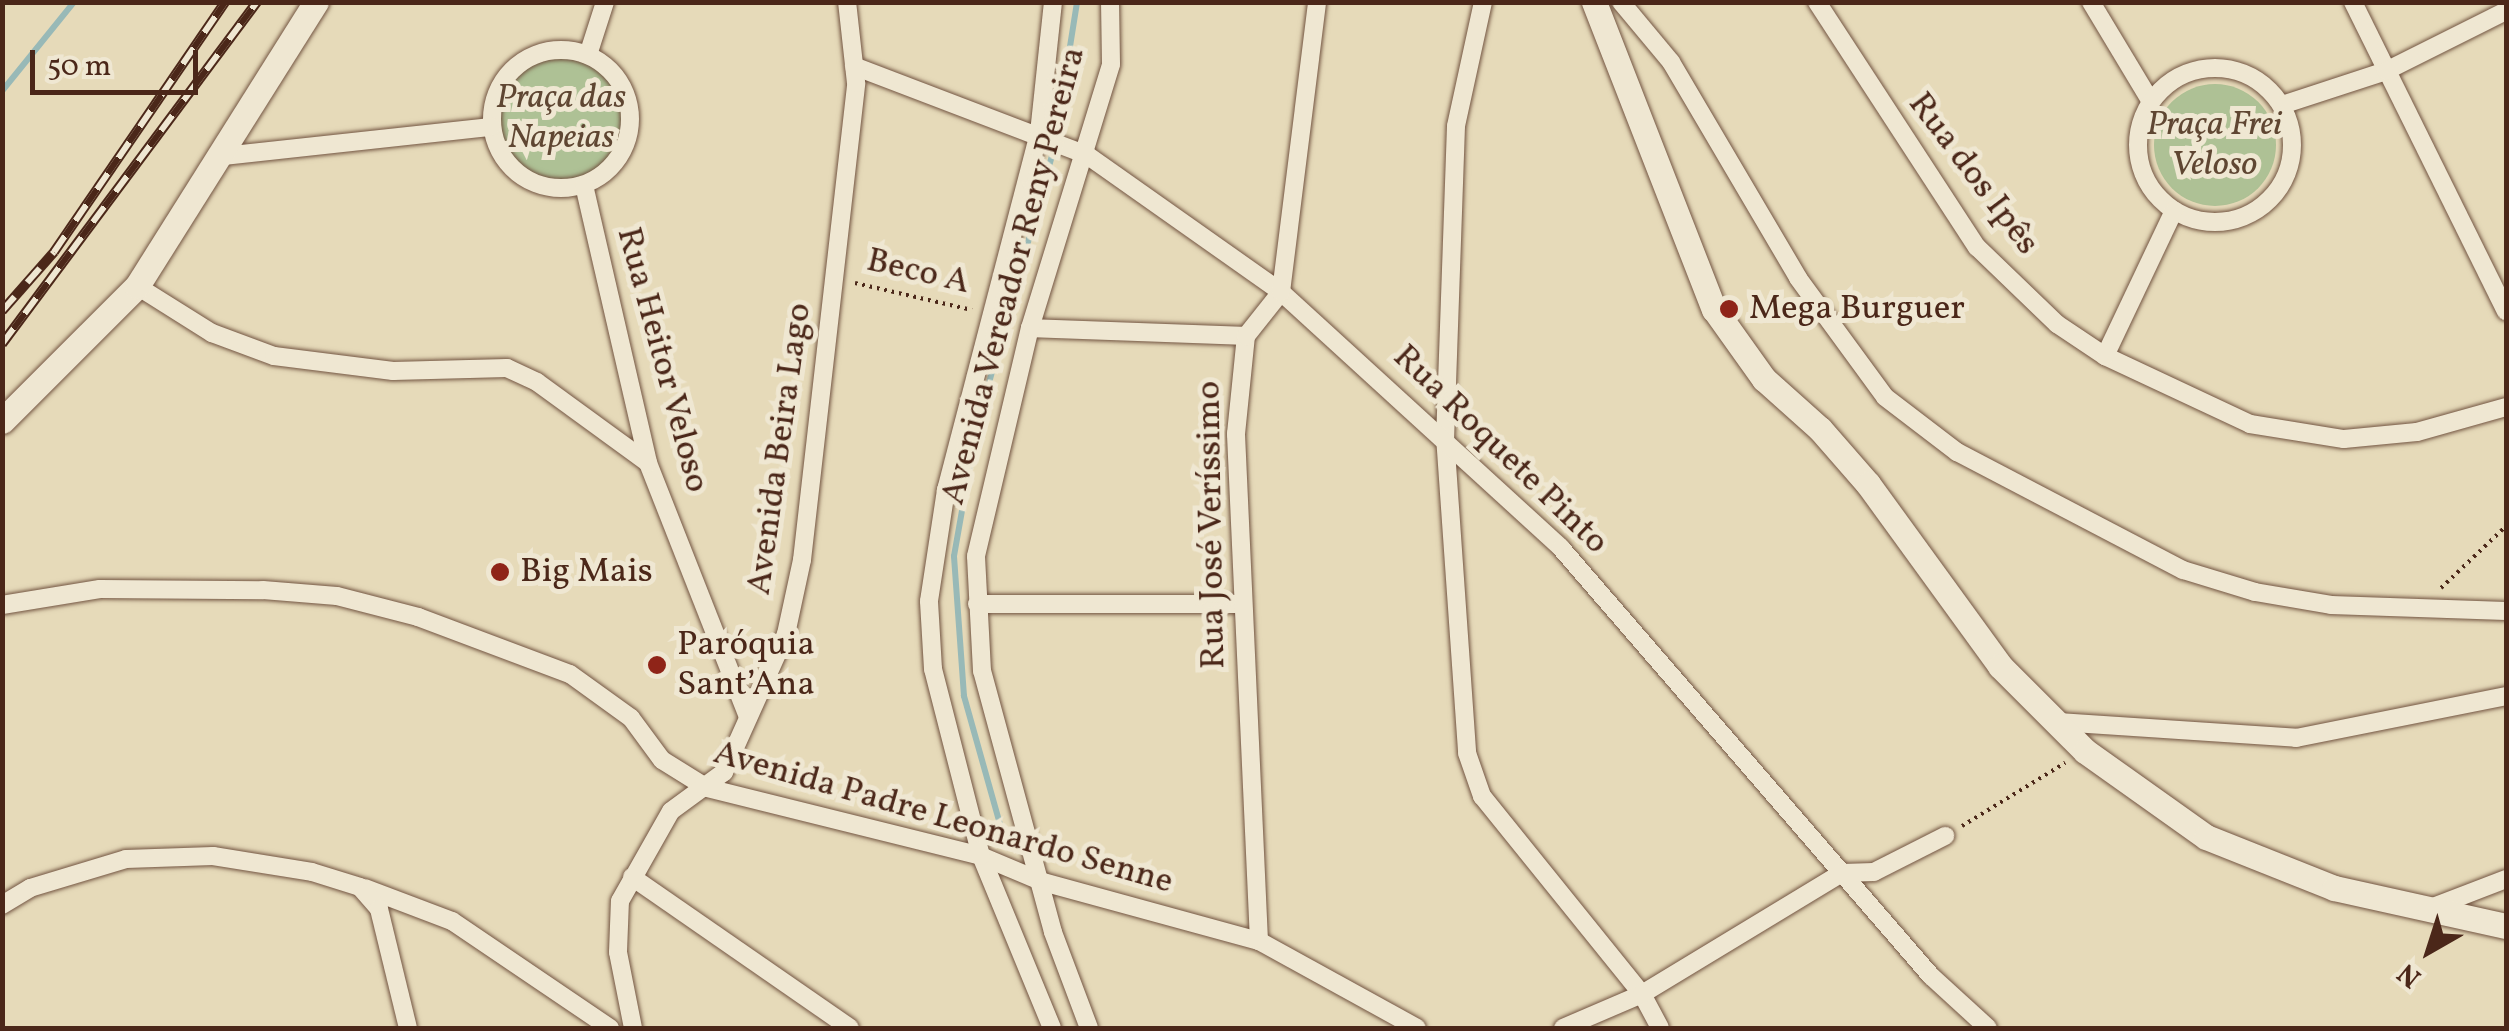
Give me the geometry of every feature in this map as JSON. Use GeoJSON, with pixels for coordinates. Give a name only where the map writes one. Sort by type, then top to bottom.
{"type":"FeatureCollection","features":[{"type":"Feature","properties":{"kind":"street"},"geometry":{"type":"LineString","coordinates":[[2,421],[137,286],[223,156],[316,2]]}},
{"type":"Feature","properties":{"kind":"street"},"geometry":{"type":"LineString","coordinates":[[588,55],[606,2]]}},
{"type":"Feature","properties":{"kind":"street","name":"Avenida Beira Lago"},"geometry":{"type":"LineString","coordinates":[[632,1028],[616,923],[632,877],[670,811],[707,788],[724,772],[786,634],[802,560],[836,279],[854,66],[847,2]]}},
{"type":"Feature","properties":{"kind":"street","name":"Avenida Vereador Reny Pereira"},"geometry":{"type":"LineString","coordinates":[[1052,1028],[982,856],[933,669],[929,601],[946,490],[1038,132],[1053,2]]}},
{"type":"Feature","properties":{"kind":"street","name":"Avenida Vereador Reny Pereira"},"geometry":{"type":"LineString","coordinates":[[1089,1028],[1053,932],[1043,882],[982,671],[976,556],[988,488],[1030,328],[1087,156],[1110,64],[1110,2]]}},
{"type":"Feature","properties":{"kind":"street"},"geometry":{"type":"LineString","coordinates":[[1281,292],[1317,2]]}},
{"type":"Feature","properties":{"kind":"street"},"geometry":{"type":"LineString","coordinates":[[1483,2],[1456,126],[1445,436],[1460,716],[1475,783],[1642,994],[1660,1028]]}},
{"type":"Feature","properties":{"kind":"street"},"geometry":{"type":"LineString","coordinates":[[1594,2],[1714,310],[1764,380],[1820,429],[1868,484],[2000,666],[2086,751],[2206,837],[2334,888],[2423,911],[2506,926]]}},
{"type":"Feature","properties":{"kind":"street"},"geometry":{"type":"LineString","coordinates":[[1621,2],[1671,62],[1798,278],[1885,397],[1912,422],[1957,452],[2184,570],[2255,592],[2414,610],[2506,612]]}},
{"type":"Feature","properties":{"kind":"street","name":"Rua dos Ipês"},"geometry":{"type":"LineString","coordinates":[[1817,2],[1977,247],[2057,324],[2105,356],[2250,424],[2344,439],[2417,432],[2506,406]]}},
{"type":"Feature","properties":{"kind":"street"},"geometry":{"type":"LineString","coordinates":[[2091,2],[2150,100]]}},
{"type":"Feature","properties":{"kind":"street"},"geometry":{"type":"LineString","coordinates":[[2353,2],[2506,312]]}},
{"type":"Feature","properties":{"kind":"street"},"geometry":{"type":"LineString","coordinates":[[2282,105],[2386,72],[2506,11]]}},
{"type":"Feature","properties":{"kind":"street"},"geometry":{"type":"LineString","coordinates":[[547,50],[588,55],[620,82],[630,122],[617,160],[584,185],[564,189],[524,178],[497,148],[491,127],[498,87],[527,58],[547,50]]}},
{"type":"Feature","properties":{"kind":"street","name":"Rua Roquete Pinto"},"geometry":{"type":"LineString","coordinates":[[854,66],[1038,132],[1087,156],[1281,292],[1445,436],[1614,605],[1931,976],[1988,1028]]}},
{"type":"Feature","properties":{"kind":"street"},"geometry":{"type":"LineString","coordinates":[[2216,67],[2242,72],[2282,105],[2292,156],[2268,202],[2222,223],[2174,211],[2142,172],[2136,148],[2150,100],[2190,71],[2216,67]]}},
{"type":"Feature","properties":{"kind":"street"},"geometry":{"type":"LineString","coordinates":[[223,156],[491,127]]}},
{"type":"Feature","properties":{"kind":"street","name":"Rua Heitor Veloso"},"geometry":{"type":"LineString","coordinates":[[584,185],[648,463],[748,717]]}},
{"type":"Feature","properties":{"kind":"street"},"geometry":{"type":"LineString","coordinates":[[2105,356],[2174,211]]}},
{"type":"Feature","properties":{"kind":"street"},"geometry":{"type":"LineString","coordinates":[[137,286],[212,333],[274,356],[393,371],[507,368],[537,382],[648,463]]}},
{"type":"Feature","properties":{"kind":"street","name":"Rua José Veríssimo"},"geometry":{"type":"LineString","coordinates":[[1259,941],[1236,434],[1246,336],[1281,292]]}},
{"type":"Feature","properties":{"kind":"street"},"geometry":{"type":"LineString","coordinates":[[1030,328],[1246,336]]}},
{"type":"Feature","properties":{"kind":"street","name":"Avenida Padre Leonardo Senne"},"geometry":{"type":"LineString","coordinates":[[2,605],[100,588],[263,590],[355,599],[570,674],[630,718],[662,760],[707,788],[982,856],[1043,882],[1259,941],[1417,1028]]}},
{"type":"Feature","properties":{"kind":"street"},"geometry":{"type":"LineString","coordinates":[[977,604],[1243,604]]}},
{"type":"Feature","properties":{"kind":"street"},"geometry":{"type":"LineString","coordinates":[[2058,722],[2296,738],[2506,696]]}},
{"type":"Feature","properties":{"kind":"street"},"geometry":{"type":"LineString","coordinates":[[1564,1028],[1642,994],[1842,874],[1874,872],[1945,836]]}},
{"type":"Feature","properties":{"kind":"street"},"geometry":{"type":"LineString","coordinates":[[2,905],[90,868],[174,855],[254,860],[360,886],[452,921],[610,1028]]}},
{"type":"Feature","properties":{"kind":"street"},"geometry":{"type":"LineString","coordinates":[[632,877],[850,1028]]}},
{"type":"Feature","properties":{"kind":"street"},"geometry":{"type":"LineString","coordinates":[[2423,911],[2506,879]]}},
{"type":"Feature","properties":{"kind":"street"},"geometry":{"type":"LineString","coordinates":[[360,886],[379,909],[408,1028]]}},
{"type":"Feature","properties":{"kind":"path","name":"Beco A"},"geometry":{"type":"LineString","coordinates":[[836,279],[990,314]]}},
{"type":"Feature","properties":{"kind":"path"},"geometry":{"type":"LineString","coordinates":[[2414,610],[2506,526]]}},
{"type":"Feature","properties":{"kind":"path"},"geometry":{"type":"LineString","coordinates":[[1945,836],[2086,751]]}},
{"type":"Feature","properties":{"kind":"green space","name":"Praça das Napeias"},"geometry":{"type":"Polygon","coordinates":[[[561,52],[586,57],[608,71],[622,93],[627,118],[622,143],[608,165],[586,179],[561,184],[536,179],[514,165],[500,143],[495,118],[500,93],[514,71],[536,57],[561,52]]]}},
{"type":"Feature","properties":{"kind":"green space","name":"Praça Frei Veloso"},"geometry":{"type":"Polygon","coordinates":[[[2215,84],[2238,89],[2258,102],[2271,122],[2276,145],[2271,168],[2258,188],[2238,201],[2215,206],[2192,201],[2172,188],[2159,168],[2154,145],[2159,122],[2172,102],[2192,89],[2215,84]]]}},
{"type":"Feature","properties":{"kind":"waterway"},"geometry":{"type":"LineString","coordinates":[[2,91],[74,2]]}},
{"type":"Feature","properties":{"kind":"waterway"},"geometry":{"type":"LineString","coordinates":[[1059,116],[1077,2]]}},
{"type":"Feature","properties":{"kind":"waterway"},"geometry":{"type":"LineString","coordinates":[[1005,842],[964,696],[954,556],[977,426],[1052,156]]}},
{"type":"Feature","properties":{"kind":"railway"},"geometry":{"type":"LineString","coordinates":[[2,311],[54,252],[225,2]]}},
{"type":"Feature","properties":{"kind":"railway"},"geometry":{"type":"LineString","coordinates":[[2,344],[257,2]]}},
{"type":"Feature","properties":{"kind":"place","name":"Mega Burguer"},"geometry":{"type":"Point","coordinates":[1729,309]}},
{"type":"Feature","properties":{"kind":"place","name":"Big Mais"},"geometry":{"type":"Point","coordinates":[500,572]}},
{"type":"Feature","properties":{"kind":"place","name":"Paróquia Sant’Ana"},"geometry":{"type":"Point","coordinates":[657,665]}}]}
